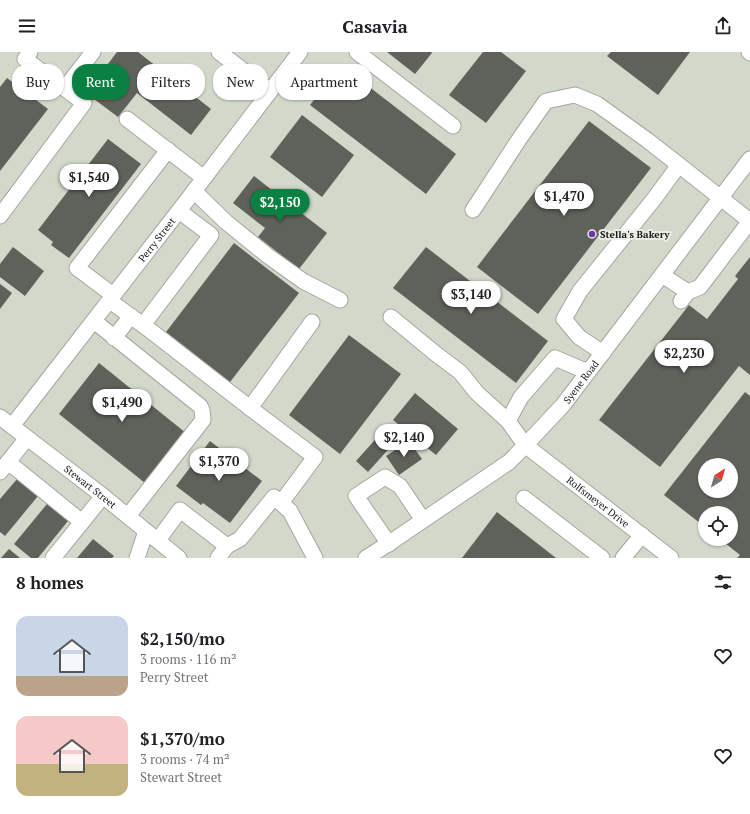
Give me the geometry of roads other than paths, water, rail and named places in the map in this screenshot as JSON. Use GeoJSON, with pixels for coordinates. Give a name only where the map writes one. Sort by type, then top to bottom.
{"type":"FeatureCollection","features":[{"type":"Feature","properties":{"kind":"street"},"geometry":{"type":"LineString","coordinates":[[0,216],[84,103],[25,59],[30,52]]}},
{"type":"Feature","properties":{"kind":"street"},"geometry":{"type":"LineString","coordinates":[[65,88],[94,52]]}},
{"type":"Feature","properties":{"kind":"street"},"geometry":{"type":"LineString","coordinates":[[220,52],[270,91]]}},
{"type":"Feature","properties":{"kind":"street","name":"Perry Street"},"geometry":{"type":"LineString","coordinates":[[12,426],[300,52]]}},
{"type":"Feature","properties":{"kind":"street"},"geometry":{"type":"LineString","coordinates":[[357,52],[453,126]]}},
{"type":"Feature","properties":{"kind":"street"},"geometry":{"type":"LineString","coordinates":[[473,210],[546,101],[575,95],[596,104],[647,140],[750,221],[700,287],[684,297],[662,275]]}},
{"type":"Feature","properties":{"kind":"street"},"geometry":{"type":"LineString","coordinates":[[128,119],[204,178]]}},
{"type":"Feature","properties":{"kind":"street"},"geometry":{"type":"LineString","coordinates":[[168,150],[77,268],[137,320],[315,457],[281,503]]}},
{"type":"Feature","properties":{"kind":"street","name":"Syene Road"},"geometry":{"type":"LineString","coordinates":[[366,558],[509,462],[563,405],[750,159]]}},
{"type":"Feature","properties":{"kind":"street"},"geometry":{"type":"LineString","coordinates":[[603,353],[579,337],[564,319],[580,291],[654,199],[679,164]]}},
{"type":"Feature","properties":{"kind":"street"},"geometry":{"type":"LineString","coordinates":[[194,191],[226,222],[268,256],[304,281],[340,300]]}},
{"type":"Feature","properties":{"kind":"street"},"geometry":{"type":"LineString","coordinates":[[114,338],[137,320],[211,235],[179,211]]}},
{"type":"Feature","properties":{"kind":"street","name":"Rolfsmeyer Drive"},"geometry":{"type":"LineString","coordinates":[[391,316],[460,372],[477,393],[508,421],[525,445],[671,558]]}},
{"type":"Feature","properties":{"kind":"street"},"geometry":{"type":"LineString","coordinates":[[94,321],[200,406],[203,415],[203,420],[128,516]]}},
{"type":"Feature","properties":{"kind":"street"},"geometry":{"type":"LineString","coordinates":[[250,408],[312,322]]}},
{"type":"Feature","properties":{"kind":"street"},"geometry":{"type":"LineString","coordinates":[[508,421],[521,398],[555,358],[588,372]]}},
{"type":"Feature","properties":{"kind":"street","name":"Stewart Street"},"geometry":{"type":"LineString","coordinates":[[0,417],[103,496],[179,558]]}},
{"type":"Feature","properties":{"kind":"street"},"geometry":{"type":"LineString","coordinates":[[27,438],[5,461],[82,522]]}},
{"type":"Feature","properties":{"kind":"street"},"geometry":{"type":"LineString","coordinates":[[389,544],[356,496],[385,477],[400,486],[423,520]]}},
{"type":"Feature","properties":{"kind":"street"},"geometry":{"type":"LineString","coordinates":[[53,558],[103,496]]}},
{"type":"Feature","properties":{"kind":"street"},"geometry":{"type":"LineString","coordinates":[[218,558],[227,546],[240,539],[274,497],[290,511],[315,558]]}},
{"type":"Feature","properties":{"kind":"street"},"geometry":{"type":"LineString","coordinates":[[524,498],[602,558]]}},
{"type":"Feature","properties":{"kind":"street"},"geometry":{"type":"LineString","coordinates":[[137,558],[152,536],[180,510],[227,546]]}},
{"type":"Feature","properties":{"kind":"street"},"geometry":{"type":"LineString","coordinates":[[623,558],[642,535]]}},
{"type":"Feature","properties":{"kind":"place","name":"Stella's Bakery"},"geometry":{"type":"Point","coordinates":[592,234]}}]}
